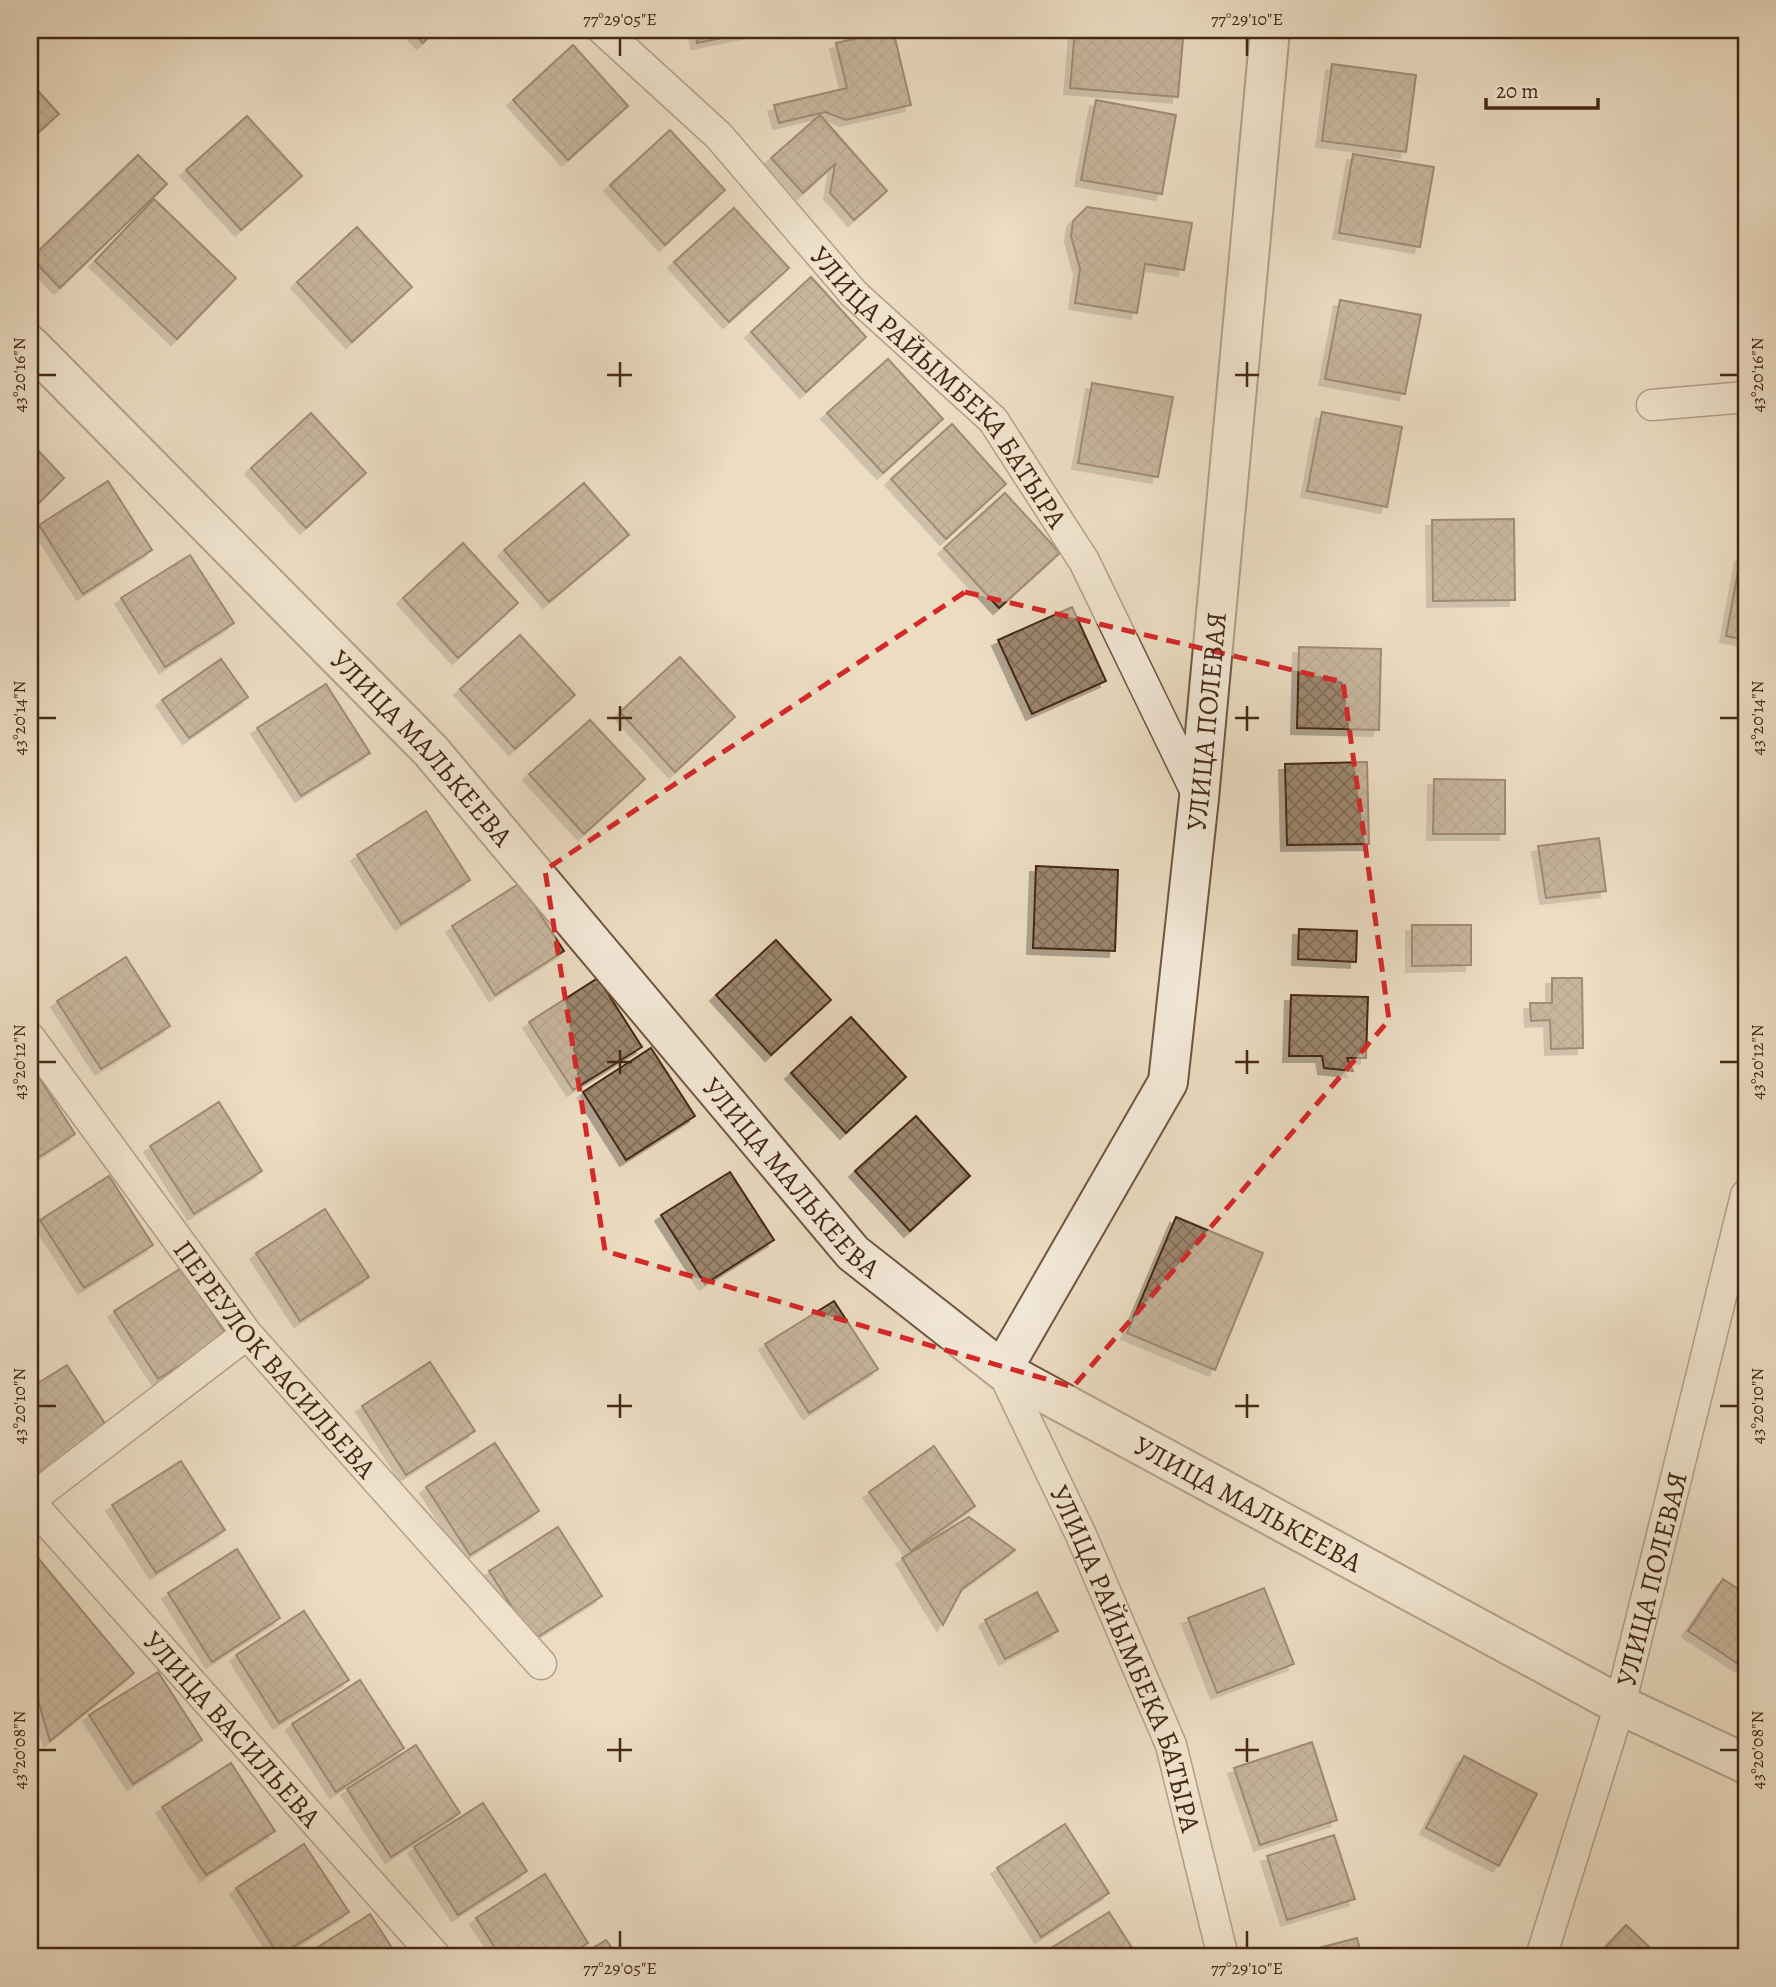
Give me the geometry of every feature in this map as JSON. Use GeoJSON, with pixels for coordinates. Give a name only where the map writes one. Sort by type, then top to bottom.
{"type":"FeatureCollection","features":[{"type":"Feature","properties":{"kind":"street","name":"УЛИЦА РАЙЫМБЕКА БАТЫРА"},"geometry":{"type":"LineString","coordinates":[[604,30],[719,136],[854,294],[993,420],[1084,561],[1199,798]]}},
{"type":"Feature","properties":{"kind":"street","name":"УЛИЦА ПОЛЕВАЯ"},"geometry":{"type":"LineString","coordinates":[[1002,1370],[1168,1082],[1199,798],[1270,30]]}},
{"type":"Feature","properties":{"kind":"street","name":"УЛИЦА МАЛЬКЕЕВА"},"geometry":{"type":"LineString","coordinates":[[30,345],[431,751],[853,1253],[1002,1370],[1620,1705],[1746,1764]]}},
{"type":"Feature","properties":{"kind":"street"},"geometry":{"type":"LineString","coordinates":[[1652,405],[1746,397]]}},
{"type":"Feature","properties":{"kind":"street","name":"ПЕРЕУЛОК ВАСИЛЬЕВА"},"geometry":{"type":"LineString","coordinates":[[30,1038],[247,1334],[541,1664]]}},
{"type":"Feature","properties":{"kind":"street","name":"УЛИЦА ПОЛЕВАЯ"},"geometry":{"type":"LineString","coordinates":[[1541,1957],[1620,1705],[1746,1195]]}},
{"type":"Feature","properties":{"kind":"street"},"geometry":{"type":"LineString","coordinates":[[30,1501],[247,1334]]}},
{"type":"Feature","properties":{"kind":"street","name":"УЛИЦА РАЙЫМБЕКА БАТЫРА"},"geometry":{"type":"LineString","coordinates":[[1002,1370],[1081,1535],[1171,1745],[1223,1957]]}},
{"type":"Feature","properties":{"kind":"street","name":"УЛИЦА ВАСИЛЬЕВА"},"geometry":{"type":"LineString","coordinates":[[30,1501],[436,1957]]}},
{"type":"Feature","properties":{"kind":"highlighted area"},"geometry":{"type":"Polygon","coordinates":[[[965,592],[1343,682],[1389,1020],[1073,1387],[605,1251],[545,870],[965,592]]]}},
{"type":"Feature","properties":{"kind":"building"},"geometry":{"type":"Polygon","coordinates":[[[410,30],[436,30],[423,43],[410,30]]]}},
{"type":"Feature","properties":{"kind":"building"},"geometry":{"type":"Polygon","coordinates":[[[695,30],[762,30],[697,43],[695,30]]]}},
{"type":"Feature","properties":{"kind":"building"},"geometry":{"type":"Polygon","coordinates":[[[893,30],[911,105],[846,120],[825,112],[779,123],[774,105],[847,88],[836,43],[893,30]]]}},
{"type":"Feature","properties":{"kind":"building"},"geometry":{"type":"Polygon","coordinates":[[[1075,30],[1183,39],[1178,97],[1070,88],[1075,30]]]}},
{"type":"Feature","properties":{"kind":"building"},"geometry":{"type":"Polygon","coordinates":[[[573,45],[628,106],[568,160],[513,100],[573,45]]]}},
{"type":"Feature","properties":{"kind":"building"},"geometry":{"type":"Polygon","coordinates":[[[1332,64],[1416,75],[1406,152],[1322,141],[1332,64]]]}},
{"type":"Feature","properties":{"kind":"building"},"geometry":{"type":"Polygon","coordinates":[[[30,82],[59,114],[30,140],[30,82]]]}},
{"type":"Feature","properties":{"kind":"building"},"geometry":{"type":"Polygon","coordinates":[[[1096,100],[1176,115],[1162,194],[1081,180],[1096,100]]]}},
{"type":"Feature","properties":{"kind":"building"},"geometry":{"type":"Polygon","coordinates":[[[820,115],[887,191],[854,220],[830,193],[835,164],[803,193],[771,158],[820,115]]]}},
{"type":"Feature","properties":{"kind":"building"},"geometry":{"type":"Polygon","coordinates":[[[247,116],[302,176],[241,230],[186,170],[247,116]]]}},
{"type":"Feature","properties":{"kind":"building"},"geometry":{"type":"Polygon","coordinates":[[[670,130],[725,190],[665,245],[610,185],[670,130]]]}},
{"type":"Feature","properties":{"kind":"building"},"geometry":{"type":"Polygon","coordinates":[[[1353,154],[1434,167],[1420,247],[1339,233],[1353,154]]]}},
{"type":"Feature","properties":{"kind":"building"},"geometry":{"type":"Polygon","coordinates":[[[138,155],[167,184],[60,288],[31,258],[138,155]]]}},
{"type":"Feature","properties":{"kind":"building"},"geometry":{"type":"Polygon","coordinates":[[[154,199],[236,278],[177,339],[95,261],[154,199]]]}},
{"type":"Feature","properties":{"kind":"building"},"geometry":{"type":"Polygon","coordinates":[[[1087,207],[1192,223],[1184,270],[1145,264],[1137,313],[1075,303],[1080,269],[1071,236],[1073,221],[1087,207]]]}},
{"type":"Feature","properties":{"kind":"building"},"geometry":{"type":"Polygon","coordinates":[[[734,208],[789,268],[729,322],[674,262],[734,208]]]}},
{"type":"Feature","properties":{"kind":"building"},"geometry":{"type":"Polygon","coordinates":[[[357,227],[412,287],[352,342],[297,282],[357,227]]]}},
{"type":"Feature","properties":{"kind":"building"},"geometry":{"type":"Polygon","coordinates":[[[811,277],[866,337],[806,392],[751,332],[811,277]]]}},
{"type":"Feature","properties":{"kind":"building"},"geometry":{"type":"Polygon","coordinates":[[[1340,300],[1421,315],[1405,394],[1325,379],[1340,300]]]}},
{"type":"Feature","properties":{"kind":"building"},"geometry":{"type":"Polygon","coordinates":[[[888,359],[943,419],[883,473],[827,413],[888,359]]]}},
{"type":"Feature","properties":{"kind":"building"},"geometry":{"type":"Polygon","coordinates":[[[1092,383],[1173,397],[1158,477],[1078,463],[1092,383]]]}},
{"type":"Feature","properties":{"kind":"building"},"geometry":{"type":"Polygon","coordinates":[[[1322,412],[1402,427],[1387,507],[1307,491],[1322,412]]]}},
{"type":"Feature","properties":{"kind":"building"},"geometry":{"type":"Polygon","coordinates":[[[311,413],[366,473],[306,528],[251,468],[311,413]]]}},
{"type":"Feature","properties":{"kind":"building"},"geometry":{"type":"Polygon","coordinates":[[[952,424],[1006,484],[946,539],[891,479],[952,424]]]}},
{"type":"Feature","properties":{"kind":"building"},"geometry":{"type":"Polygon","coordinates":[[[30,442],[64,478],[30,512],[30,442]]]}},
{"type":"Feature","properties":{"kind":"building"},"geometry":{"type":"Polygon","coordinates":[[[108,481],[152,550],[83,594],[39,525],[108,481]]]}},
{"type":"Feature","properties":{"kind":"building"},"geometry":{"type":"Polygon","coordinates":[[[584,483],[629,535],[549,602],[504,550],[584,483]]]}},
{"type":"Feature","properties":{"kind":"building"},"geometry":{"type":"Polygon","coordinates":[[[1005,493],[1060,553],[999,608],[944,548],[1005,493]]]}},
{"type":"Feature","properties":{"kind":"building"},"geometry":{"type":"Polygon","coordinates":[[[1514,519],[1515,600],[1433,601],[1432,520],[1514,519]]]}},
{"type":"Feature","properties":{"kind":"building"},"geometry":{"type":"Polygon","coordinates":[[[463,543],[518,603],[458,658],[403,598],[463,543]]]}},
{"type":"Feature","properties":{"kind":"building"},"geometry":{"type":"Polygon","coordinates":[[[190,555],[234,623],[165,667],[121,598],[190,555]]]}},
{"type":"Feature","properties":{"kind":"building"},"geometry":{"type":"Polygon","coordinates":[[[1741,556],[1746,557],[1746,640],[1726,636],[1741,556]]]}},
{"type":"Feature","properties":{"kind":"building"},"geometry":{"type":"Polygon","coordinates":[[[1072,607],[1106,681],[1032,714],[998,640],[1072,607]]]}},
{"type":"Feature","properties":{"kind":"building"},"geometry":{"type":"Polygon","coordinates":[[[520,635],[575,695],[515,749],[460,689],[520,635]]]}},
{"type":"Feature","properties":{"kind":"building"},"geometry":{"type":"Polygon","coordinates":[[[1299,647],[1381,649],[1379,730],[1297,728],[1299,647]]]}},
{"type":"Feature","properties":{"kind":"building"},"geometry":{"type":"Polygon","coordinates":[[[680,657],[735,717],[675,772],[620,712],[680,657]]]}},
{"type":"Feature","properties":{"kind":"building"},"geometry":{"type":"Polygon","coordinates":[[[221,659],[248,697],[189,738],[162,700],[221,659]]]}},
{"type":"Feature","properties":{"kind":"building"},"geometry":{"type":"Polygon","coordinates":[[[326,684],[370,753],[301,796],[257,728],[326,684]]]}},
{"type":"Feature","properties":{"kind":"building"},"geometry":{"type":"Polygon","coordinates":[[[590,720],[645,779],[584,834],[529,774],[590,720]]]}},
{"type":"Feature","properties":{"kind":"building"},"geometry":{"type":"Polygon","coordinates":[[[1367,762],[1369,844],[1287,845],[1285,764],[1367,762]]]}},
{"type":"Feature","properties":{"kind":"building"},"geometry":{"type":"Polygon","coordinates":[[[1434,779],[1505,780],[1505,834],[1433,834],[1434,779]]]}},
{"type":"Feature","properties":{"kind":"building"},"geometry":{"type":"Polygon","coordinates":[[[426,811],[470,880],[401,924],[357,855],[426,811]]]}},
{"type":"Feature","properties":{"kind":"building"},"geometry":{"type":"Polygon","coordinates":[[[1599,838],[1606,891],[1546,898],[1538,846],[1599,838]]]}},
{"type":"Feature","properties":{"kind":"building"},"geometry":{"type":"Polygon","coordinates":[[[1036,866],[1118,870],[1115,951],[1033,948],[1036,866]]]}},
{"type":"Feature","properties":{"kind":"building"},"geometry":{"type":"Polygon","coordinates":[[[520,883],[564,951],[495,995],[452,926],[520,883]]]}},
{"type":"Feature","properties":{"kind":"building"},"geometry":{"type":"Polygon","coordinates":[[[1412,925],[1471,925],[1471,965],[1412,966],[1412,925]]]}},
{"type":"Feature","properties":{"kind":"building"},"geometry":{"type":"Polygon","coordinates":[[[1299,929],[1357,931],[1356,962],[1298,959],[1299,929]]]}},
{"type":"Feature","properties":{"kind":"building"},"geometry":{"type":"Polygon","coordinates":[[[776,940],[831,1000],[771,1055],[716,995],[776,940]]]}},
{"type":"Feature","properties":{"kind":"building"},"geometry":{"type":"Polygon","coordinates":[[[126,957],[170,1026],[101,1069],[57,1001],[126,957]]]}},
{"type":"Feature","properties":{"kind":"building"},"geometry":{"type":"Polygon","coordinates":[[[598,978],[642,1047],[573,1090],[529,1022],[598,978]]]}},
{"type":"Feature","properties":{"kind":"building"},"geometry":{"type":"Polygon","coordinates":[[[1552,978],[1582,978],[1583,1048],[1551,1049],[1550,1020],[1531,1021],[1530,1003],[1552,1003],[1552,978]]]}},
{"type":"Feature","properties":{"kind":"building"},"geometry":{"type":"Polygon","coordinates":[[[1291,995],[1368,997],[1366,1058],[1347,1058],[1353,1071],[1324,1068],[1322,1056],[1289,1056],[1291,995]]]}},
{"type":"Feature","properties":{"kind":"building"},"geometry":{"type":"Polygon","coordinates":[[[851,1017],[906,1077],[846,1133],[791,1073],[851,1017]]]}},
{"type":"Feature","properties":{"kind":"building"},"geometry":{"type":"Polygon","coordinates":[[[651,1048],[695,1116],[626,1160],[583,1092],[651,1048]]]}},
{"type":"Feature","properties":{"kind":"building"},"geometry":{"type":"Polygon","coordinates":[[[30,1066],[75,1134],[30,1163],[30,1066]]]}},
{"type":"Feature","properties":{"kind":"building"},"geometry":{"type":"Polygon","coordinates":[[[219,1102],[262,1171],[194,1214],[150,1146],[219,1102]]]}},
{"type":"Feature","properties":{"kind":"building"},"geometry":{"type":"Polygon","coordinates":[[[916,1116],[970,1176],[910,1231],[855,1171],[916,1116]]]}},
{"type":"Feature","properties":{"kind":"building"},"geometry":{"type":"Polygon","coordinates":[[[730,1172],[774,1240],[705,1284],[661,1215],[730,1172]]]}},
{"type":"Feature","properties":{"kind":"building"},"geometry":{"type":"Polygon","coordinates":[[[109,1176],[153,1245],[84,1288],[40,1220],[109,1176]]]}},
{"type":"Feature","properties":{"kind":"building"},"geometry":{"type":"Polygon","coordinates":[[[325,1209],[369,1277],[300,1321],[256,1253],[325,1209]]]}},
{"type":"Feature","properties":{"kind":"building"},"geometry":{"type":"Polygon","coordinates":[[[1176,1217],[1263,1253],[1215,1370],[1127,1333],[1176,1217]]]}},
{"type":"Feature","properties":{"kind":"building"},"geometry":{"type":"Polygon","coordinates":[[[183,1267],[227,1336],[158,1379],[114,1311],[183,1267]]]}},
{"type":"Feature","properties":{"kind":"building"},"geometry":{"type":"Polygon","coordinates":[[[834,1301],[878,1369],[809,1413],[765,1344],[834,1301]]]}},
{"type":"Feature","properties":{"kind":"building"},"geometry":{"type":"Polygon","coordinates":[[[430,1362],[475,1431],[406,1475],[362,1406],[430,1362]]]}},
{"type":"Feature","properties":{"kind":"building"},"geometry":{"type":"Polygon","coordinates":[[[67,1365],[111,1433],[42,1477],[30,1458],[30,1388],[67,1365]]]}},
{"type":"Feature","properties":{"kind":"building"},"geometry":{"type":"Polygon","coordinates":[[[495,1443],[539,1511],[470,1555],[426,1487],[495,1443]]]}},
{"type":"Feature","properties":{"kind":"building"},"geometry":{"type":"Polygon","coordinates":[[[934,1446],[975,1506],[911,1551],[869,1492],[934,1446]]]}},
{"type":"Feature","properties":{"kind":"building"},"geometry":{"type":"Polygon","coordinates":[[[181,1461],[225,1530],[156,1573],[112,1505],[181,1461]]]}},
{"type":"Feature","properties":{"kind":"building"},"geometry":{"type":"Polygon","coordinates":[[[969,1517],[1015,1550],[962,1589],[943,1625],[902,1558],[969,1517]]]}},
{"type":"Feature","properties":{"kind":"building"},"geometry":{"type":"Polygon","coordinates":[[[558,1527],[602,1596],[533,1640],[489,1571],[558,1527]]]}},
{"type":"Feature","properties":{"kind":"building"},"geometry":{"type":"Polygon","coordinates":[[[237,1549],[280,1618],[212,1662],[168,1593],[237,1549]]]}},
{"type":"Feature","properties":{"kind":"building"},"geometry":{"type":"Polygon","coordinates":[[[38,1558],[134,1673],[50,1741],[30,1673],[30,1565],[38,1558]]]}},
{"type":"Feature","properties":{"kind":"building"},"geometry":{"type":"Polygon","coordinates":[[[1723,1579],[1746,1594],[1746,1669],[1688,1631],[1723,1579]]]}},
{"type":"Feature","properties":{"kind":"building"},"geometry":{"type":"Polygon","coordinates":[[[1264,1588],[1294,1664],[1217,1693],[1188,1618],[1264,1588]]]}},
{"type":"Feature","properties":{"kind":"building"},"geometry":{"type":"Polygon","coordinates":[[[1037,1592],[1058,1631],[1005,1659],[985,1620],[1037,1592]]]}},
{"type":"Feature","properties":{"kind":"building"},"geometry":{"type":"Polygon","coordinates":[[[304,1611],[349,1680],[279,1723],[236,1655],[304,1611]]]}},
{"type":"Feature","properties":{"kind":"building"},"geometry":{"type":"Polygon","coordinates":[[[158,1672],[202,1740],[133,1784],[89,1715],[158,1672]]]}},
{"type":"Feature","properties":{"kind":"building"},"geometry":{"type":"Polygon","coordinates":[[[360,1680],[404,1748],[336,1792],[292,1724],[360,1680]]]}},
{"type":"Feature","properties":{"kind":"building"},"geometry":{"type":"Polygon","coordinates":[[[1312,1742],[1337,1820],[1260,1845],[1234,1768],[1312,1742]]]}},
{"type":"Feature","properties":{"kind":"building"},"geometry":{"type":"Polygon","coordinates":[[[416,1745],[460,1813],[391,1857],[347,1789],[416,1745]]]}},
{"type":"Feature","properties":{"kind":"building"},"geometry":{"type":"Polygon","coordinates":[[[1464,1756],[1537,1794],[1499,1866],[1426,1828],[1464,1756]]]}},
{"type":"Feature","properties":{"kind":"building"},"geometry":{"type":"Polygon","coordinates":[[[231,1763],[275,1831],[206,1875],[162,1807],[231,1763]]]}},
{"type":"Feature","properties":{"kind":"building"},"geometry":{"type":"Polygon","coordinates":[[[483,1803],[527,1871],[458,1915],[414,1847],[483,1803]]]}},
{"type":"Feature","properties":{"kind":"building"},"geometry":{"type":"Polygon","coordinates":[[[1065,1824],[1109,1893],[1041,1937],[997,1868],[1065,1824]]]}},
{"type":"Feature","properties":{"kind":"building"},"geometry":{"type":"Polygon","coordinates":[[[1334,1835],[1355,1899],[1287,1920],[1267,1856],[1334,1835]]]}},
{"type":"Feature","properties":{"kind":"building"},"geometry":{"type":"Polygon","coordinates":[[[304,1844],[349,1912],[279,1956],[236,1888],[304,1844]]]}},
{"type":"Feature","properties":{"kind":"building"},"geometry":{"type":"Polygon","coordinates":[[[545,1874],[588,1943],[566,1957],[501,1957],[476,1918],[545,1874]]]}},
{"type":"Feature","properties":{"kind":"building"},"geometry":{"type":"Polygon","coordinates":[[[1109,1912],[1138,1957],[1040,1955],[1109,1912]]]}},
{"type":"Feature","properties":{"kind":"building"},"geometry":{"type":"Polygon","coordinates":[[[370,1914],[398,1957],[302,1957],[370,1914]]]}},
{"type":"Feature","properties":{"kind":"building"},"geometry":{"type":"Polygon","coordinates":[[[1626,1925],[1660,1957],[1596,1957],[1626,1925]]]}},
{"type":"Feature","properties":{"kind":"building"},"geometry":{"type":"Polygon","coordinates":[[[1357,1938],[1362,1957],[1284,1957],[1357,1938]]]}},
{"type":"Feature","properties":{"kind":"building"},"geometry":{"type":"Polygon","coordinates":[[[606,1940],[618,1957],[578,1957],[606,1940]]]}}]}
